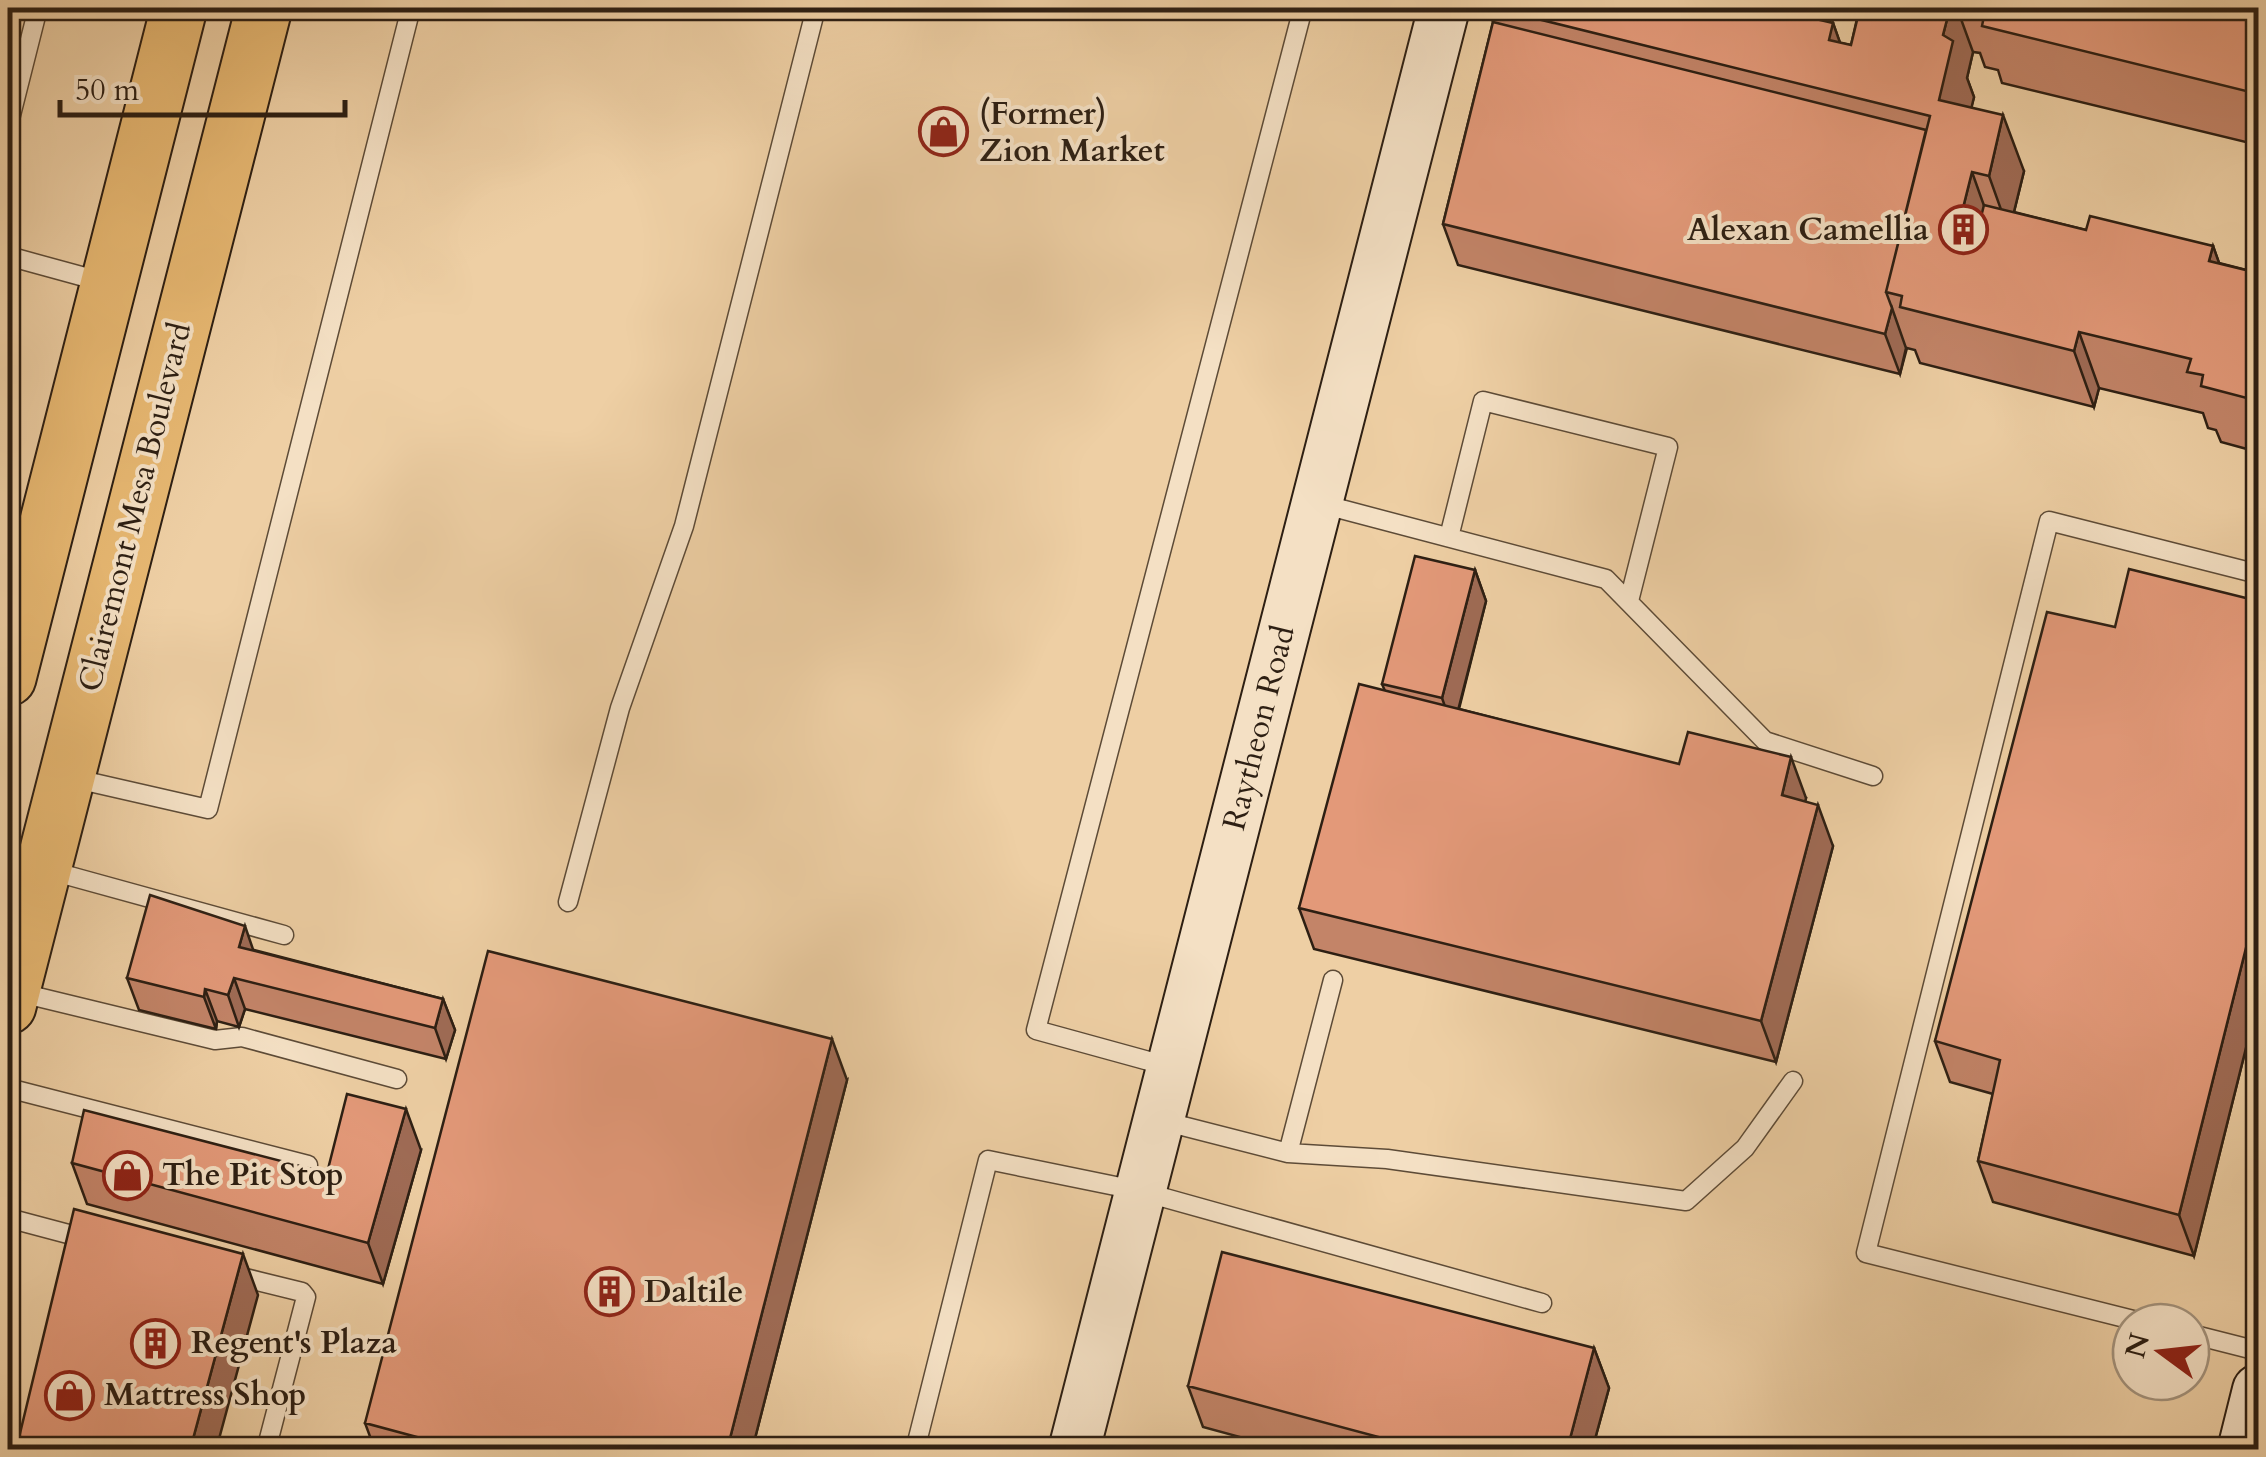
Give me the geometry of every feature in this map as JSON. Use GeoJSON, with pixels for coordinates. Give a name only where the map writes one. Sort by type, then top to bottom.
{"type":"FeatureCollection","features":[{"type":"Feature","properties":{"kind":"main road"},"geometry":{"type":"LineString","coordinates":[[8,678],[179,8]]}},
{"type":"Feature","properties":{"kind":"main road","name":"Clairemont Mesa Boulevard"},"geometry":{"type":"LineString","coordinates":[[10,998],[264,8]]}},
{"type":"Feature","properties":{"kind":"street","name":"Raytheon Road"},"geometry":{"type":"LineString","coordinates":[[1074,1450],[1444,8]]}},
{"type":"Feature","properties":{"kind":"street"},"geometry":{"type":"LineString","coordinates":[[2243,1450],[2258,1390]]}},
{"type":"Feature","properties":{"kind":"lane"},"geometry":{"type":"LineString","coordinates":[[8,127],[38,8]]}},
{"type":"Feature","properties":{"kind":"lane"},"geometry":{"type":"LineString","coordinates":[[66,776],[208,809],[411,8]]}},
{"type":"Feature","properties":{"kind":"lane"},"geometry":{"type":"LineString","coordinates":[[568,902],[626,689],[684,526],[816,8]]}},
{"type":"Feature","properties":{"kind":"lane"},"geometry":{"type":"LineString","coordinates":[[1172,1068],[1036,1030],[1303,8]]}},
{"type":"Feature","properties":{"kind":"lane"},"geometry":{"type":"LineString","coordinates":[[8,256],[108,283]]}},
{"type":"Feature","properties":{"kind":"lane"},"geometry":{"type":"LineString","coordinates":[[1449,537],[1484,400],[1668,447],[1629,602]]}},
{"type":"Feature","properties":{"kind":"lane"},"geometry":{"type":"LineString","coordinates":[[1317,502],[1606,579],[1765,742],[1873,776]]}},
{"type":"Feature","properties":{"kind":"lane"},"geometry":{"type":"LineString","coordinates":[[2111,1314],[1866,1253],[2049,521],[2258,574]]}},
{"type":"Feature","properties":{"kind":"lane"},"geometry":{"type":"LineString","coordinates":[[43,869],[284,935]]}},
{"type":"Feature","properties":{"kind":"lane"},"geometry":{"type":"LineString","coordinates":[[1288,1153],[1333,980]]}},
{"type":"Feature","properties":{"kind":"lane"},"geometry":{"type":"LineString","coordinates":[[10,998],[216,1040],[242,1037],[398,1079]]}},
{"type":"Feature","properties":{"kind":"lane"},"geometry":{"type":"LineString","coordinates":[[1159,1120],[1288,1153],[1386,1159],[1686,1202],[1745,1148],[1793,1082]]}},
{"type":"Feature","properties":{"kind":"lane"},"geometry":{"type":"LineString","coordinates":[[8,1088],[308,1166]]}},
{"type":"Feature","properties":{"kind":"lane"},"geometry":{"type":"LineString","coordinates":[[915,1450],[988,1160],[1140,1192],[1542,1303]]}},
{"type":"Feature","properties":{"kind":"lane"},"geometry":{"type":"LineString","coordinates":[[8,1218],[114,1246]]}},
{"type":"Feature","properties":{"kind":"lane"},"geometry":{"type":"LineString","coordinates":[[207,1268],[305,1295],[266,1450]]}},
{"type":"Feature","properties":{"kind":"lane"},"geometry":{"type":"LineString","coordinates":[[2211,1339],[2258,1351]]}},
{"type":"Feature","properties":{"kind":"building"},"geometry":{"type":"Polygon","coordinates":[[[1493,8],[1819,8],[1816,19],[1833,23],[1829,40],[1851,45],[1860,8],[1950,8],[1943,35],[1953,41],[1939,100],[2003,115],[1989,176],[1972,172],[1961,216],[1980,221],[1984,205],[2086,230],[2090,216],[2213,246],[2209,261],[2258,273],[2258,401],[2201,386],[2203,375],[2187,372],[2191,359],[2079,332],[2074,351],[1900,307],[1902,296],[1886,292],[1930,116],[1493,8]]]}},
{"type":"Feature","properties":{"kind":"building"},"geometry":{"type":"Polygon","coordinates":[[[2258,8],[2258,94],[1982,26],[1984,16],[1964,11],[2258,8]]]}},
{"type":"Feature","properties":{"kind":"building"},"geometry":{"type":"Polygon","coordinates":[[[1493,22],[1926,130],[1886,292],[1892,308],[1885,334],[1443,224],[1493,22]]]}},
{"type":"Feature","properties":{"kind":"building"},"geometry":{"type":"Polygon","coordinates":[[[1415,556],[1475,570],[1442,698],[1382,684],[1415,556]]]}},
{"type":"Feature","properties":{"kind":"building"},"geometry":{"type":"Polygon","coordinates":[[[2129,569],[2258,601],[2258,900],[2179,1215],[1978,1161],[2000,1060],[1935,1041],[2047,612],[2115,627],[2129,569]]]}},
{"type":"Feature","properties":{"kind":"building"},"geometry":{"type":"Polygon","coordinates":[[[1359,684],[1679,764],[1688,732],[1791,757],[1782,795],[1818,805],[1761,1021],[1299,908],[1359,684]]]}},
{"type":"Feature","properties":{"kind":"building"},"geometry":{"type":"Polygon","coordinates":[[[150,895],[245,926],[239,947],[443,999],[435,1028],[234,978],[228,995],[205,989],[204,997],[127,978],[150,895]]]}},
{"type":"Feature","properties":{"kind":"building","name":"Daltile"},"geometry":{"type":"Polygon","coordinates":[[[488,951],[832,1039],[727,1450],[465,1450],[365,1423],[488,951]]]}},
{"type":"Feature","properties":{"kind":"building"},"geometry":{"type":"Polygon","coordinates":[[[347,1094],[406,1109],[368,1243],[72,1163],[84,1110],[327,1173],[347,1094]]]}},
{"type":"Feature","properties":{"kind":"building","name":"Regent's Plaza"},"geometry":{"type":"Polygon","coordinates":[[[74,1209],[243,1254],[190,1450],[16,1450],[74,1209]]]}},
{"type":"Feature","properties":{"kind":"building"},"geometry":{"type":"Polygon","coordinates":[[[1222,1252],[1594,1348],[1567,1450],[1427,1450],[1188,1386],[1222,1252]]]}},
{"type":"Feature","properties":{"kind":"place","name":"(Former) Zion Market"},"geometry":{"type":"Point","coordinates":[944,132]}},
{"type":"Feature","properties":{"kind":"place","name":"Alexan Camellia"},"geometry":{"type":"Point","coordinates":[1964,230]}},
{"type":"Feature","properties":{"kind":"place","name":"The Pit Stop"},"geometry":{"type":"Point","coordinates":[127,1175]}},
{"type":"Feature","properties":{"kind":"place","name":"Daltile"},"geometry":{"type":"Point","coordinates":[609,1292]}},
{"type":"Feature","properties":{"kind":"place","name":"Regent's Plaza"},"geometry":{"type":"Point","coordinates":[156,1343]}},
{"type":"Feature","properties":{"kind":"place","name":"Mattress Shop"},"geometry":{"type":"Point","coordinates":[69,1395]}}]}
